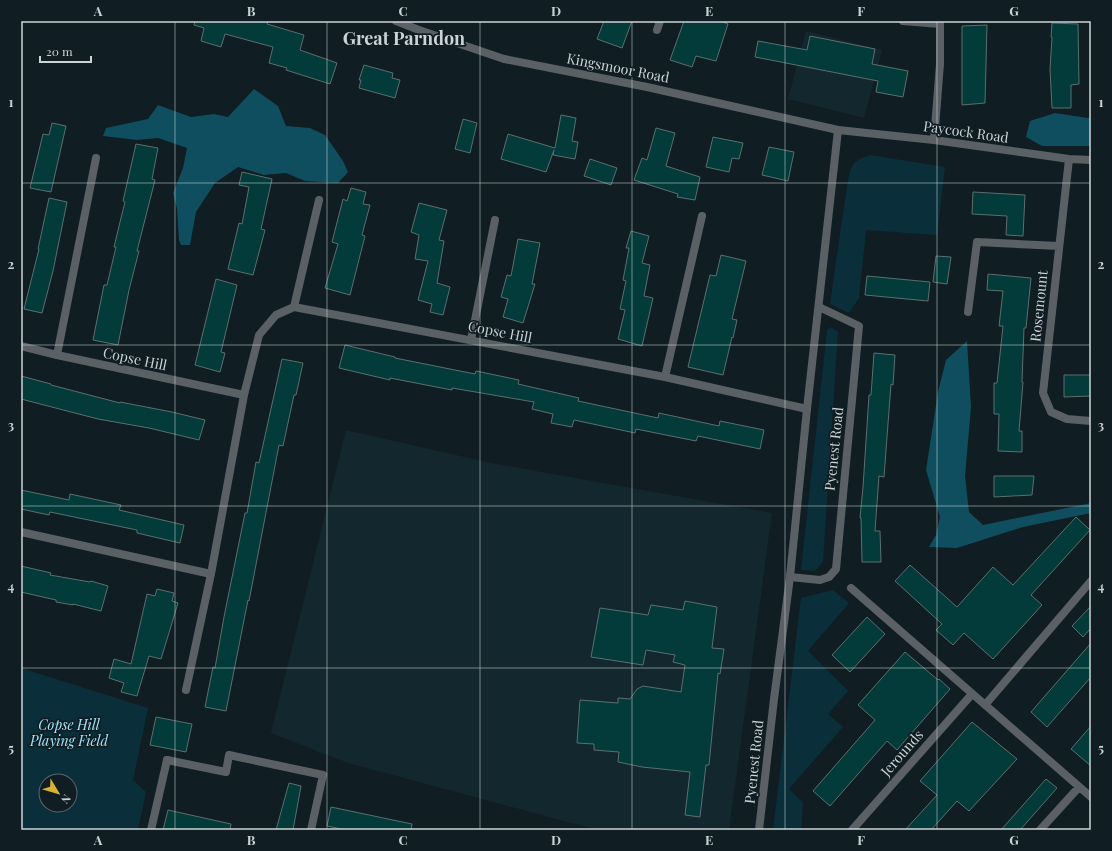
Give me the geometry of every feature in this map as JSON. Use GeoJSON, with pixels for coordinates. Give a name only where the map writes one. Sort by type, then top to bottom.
{"type":"FeatureCollection","features":[{"type":"Feature","properties":{"kind":"street","name":"Kingsmoor Road"},"geometry":{"type":"LineString","coordinates":[[396,21],[504,59],[647,87],[838,130]]}},
{"type":"Feature","properties":{"kind":"street"},"geometry":{"type":"LineString","coordinates":[[657,30],[660,21]]}},
{"type":"Feature","properties":{"kind":"street"},"geometry":{"type":"LineString","coordinates":[[903,21],[940,22],[940,64],[934,140]]}},
{"type":"Feature","properties":{"kind":"street","name":"Paycock Road"},"geometry":{"type":"LineString","coordinates":[[838,130],[934,140],[1069,159],[1091,160]]}},
{"type":"Feature","properties":{"kind":"street","name":"Pyenest Road"},"geometry":{"type":"LineString","coordinates":[[760,830],[774,699],[790,578],[807,408],[838,130]]}},
{"type":"Feature","properties":{"kind":"street"},"geometry":{"type":"LineString","coordinates":[[57,355],[96,158]]}},
{"type":"Feature","properties":{"kind":"street","name":"Rosemount"},"geometry":{"type":"LineString","coordinates":[[1069,159],[1042,393],[1052,412],[1067,419],[1091,421]]}},
{"type":"Feature","properties":{"kind":"street"},"geometry":{"type":"LineString","coordinates":[[186,690],[211,574],[244,395],[259,335],[276,314],[294,307],[320,200]]}},
{"type":"Feature","properties":{"kind":"street"},"geometry":{"type":"LineString","coordinates":[[665,377],[702,216]]}},
{"type":"Feature","properties":{"kind":"street"},"geometry":{"type":"LineString","coordinates":[[471,340],[495,220]]}},
{"type":"Feature","properties":{"kind":"street"},"geometry":{"type":"LineString","coordinates":[[968,312],[976,242],[1059,246]]}},
{"type":"Feature","properties":{"kind":"street","name":"Copse Hill"},"geometry":{"type":"LineString","coordinates":[[294,307],[665,377],[807,408]]}},
{"type":"Feature","properties":{"kind":"street","name":"Pyenest Road"},"geometry":{"type":"LineString","coordinates":[[790,578],[820,580],[829,578],[836,569],[859,326],[819,307]]}},
{"type":"Feature","properties":{"kind":"street","name":"Copse Hill"},"geometry":{"type":"LineString","coordinates":[[21,346],[244,395]]}},
{"type":"Feature","properties":{"kind":"street"},"geometry":{"type":"LineString","coordinates":[[21,532],[211,574]]}},
{"type":"Feature","properties":{"kind":"street"},"geometry":{"type":"LineString","coordinates":[[985,705],[1091,581]]}},
{"type":"Feature","properties":{"kind":"street"},"geometry":{"type":"LineString","coordinates":[[851,588],[1091,797]]}},
{"type":"Feature","properties":{"kind":"street","name":"Jerounds"},"geometry":{"type":"LineString","coordinates":[[852,830],[972,694]]}},
{"type":"Feature","properties":{"kind":"street"},"geometry":{"type":"LineString","coordinates":[[152,830],[166,760],[226,772],[229,756],[323,775],[311,830]]}},
{"type":"Feature","properties":{"kind":"street"},"geometry":{"type":"LineString","coordinates":[[1040,830],[1079,787]]}},
{"type":"Feature","properties":{"kind":"shaded area"},"geometry":{"type":"Polygon","coordinates":[[[806,31],[882,50],[864,118],[788,99],[806,31]]]}},
{"type":"Feature","properties":{"kind":"shaded area"},"geometry":{"type":"Polygon","coordinates":[[[254,89],[278,106],[286,126],[310,128],[325,135],[343,161],[348,172],[338,183],[305,181],[286,173],[264,175],[238,167],[215,183],[196,212],[190,245],[181,245],[179,240],[177,208],[173,193],[183,168],[187,148],[158,138],[137,140],[103,136],[106,128],[148,119],[158,105],[191,117],[214,114],[228,117],[254,89]]]}},
{"type":"Feature","properties":{"kind":"shaded area"},"geometry":{"type":"Polygon","coordinates":[[[1055,113],[1088,118],[1091,117],[1091,146],[1042,146],[1026,137],[1030,121],[1055,113]]]}},
{"type":"Feature","properties":{"kind":"shaded area"},"geometry":{"type":"Polygon","coordinates":[[[967,341],[971,407],[965,476],[969,512],[983,525],[1091,503],[1091,513],[1023,527],[957,548],[929,547],[936,535],[940,517],[926,470],[938,392],[946,360],[967,341]]]}},
{"type":"Feature","properties":{"kind":"shaded area"},"geometry":{"type":"Polygon","coordinates":[[[346,430],[491,463],[772,513],[729,830],[597,830],[348,763],[271,733],[346,430]]]}},
{"type":"Feature","properties":{"kind":"green space"},"geometry":{"type":"Polygon","coordinates":[[[870,155],[945,167],[937,235],[866,230],[859,298],[849,313],[830,304],[849,174],[855,163],[870,155]]]}},
{"type":"Feature","properties":{"kind":"green space"},"geometry":{"type":"Polygon","coordinates":[[[831,327],[838,332],[823,562],[815,571],[801,570],[827,330],[831,327]]]}},
{"type":"Feature","properties":{"kind":"green space"},"geometry":{"type":"Polygon","coordinates":[[[833,590],[849,603],[808,651],[848,691],[828,714],[843,727],[789,789],[803,803],[801,830],[773,830],[801,598],[833,590]]]}},
{"type":"Feature","properties":{"kind":"green space","name":"Copse Hill Playing Field"},"geometry":{"type":"Polygon","coordinates":[[[21,668],[148,708],[133,780],[146,792],[138,830],[21,830],[21,668]]]}},
{"type":"Feature","properties":{"kind":"building"},"geometry":{"type":"Polygon","coordinates":[[[195,21],[268,21],[267,24],[304,35],[300,50],[337,63],[330,84],[269,63],[273,47],[225,34],[221,47],[201,41],[204,28],[194,25],[195,21]]]}},
{"type":"Feature","properties":{"kind":"building"},"geometry":{"type":"Polygon","coordinates":[[[604,21],[632,21],[622,48],[597,39],[604,21]]]}},
{"type":"Feature","properties":{"kind":"building"},"geometry":{"type":"Polygon","coordinates":[[[684,21],[720,21],[728,24],[716,61],[696,56],[692,67],[670,60],[684,21]]]}},
{"type":"Feature","properties":{"kind":"building"},"geometry":{"type":"Polygon","coordinates":[[[1052,23],[1078,24],[1079,84],[1071,85],[1071,108],[1052,108],[1050,69],[1052,23]]]}},
{"type":"Feature","properties":{"kind":"building"},"geometry":{"type":"Polygon","coordinates":[[[987,25],[985,103],[962,105],[962,26],[987,25]]]}},
{"type":"Feature","properties":{"kind":"building"},"geometry":{"type":"Polygon","coordinates":[[[810,36],[875,49],[872,64],[908,71],[903,97],[876,92],[878,81],[755,57],[758,41],[807,50],[810,36]]]}},
{"type":"Feature","properties":{"kind":"building"},"geometry":{"type":"Polygon","coordinates":[[[364,65],[393,73],[392,78],[400,80],[395,98],[359,88],[361,80],[359,80],[364,65]]]}},
{"type":"Feature","properties":{"kind":"building"},"geometry":{"type":"Polygon","coordinates":[[[561,115],[576,118],[572,141],[578,142],[575,159],[553,155],[554,150],[546,172],[501,159],[508,134],[555,148],[561,115]]]}},
{"type":"Feature","properties":{"kind":"building"},"geometry":{"type":"Polygon","coordinates":[[[463,119],[477,123],[470,153],[455,149],[463,119]]]}},
{"type":"Feature","properties":{"kind":"building"},"geometry":{"type":"Polygon","coordinates":[[[52,123],[66,126],[51,192],[30,188],[43,134],[49,135],[52,123]]]}},
{"type":"Feature","properties":{"kind":"building"},"geometry":{"type":"Polygon","coordinates":[[[656,128],[675,133],[666,166],[700,177],[695,200],[677,197],[678,194],[634,180],[642,158],[647,160],[656,128]]]}},
{"type":"Feature","properties":{"kind":"building"},"geometry":{"type":"Polygon","coordinates":[[[713,137],[743,143],[739,159],[732,158],[729,172],[706,167],[713,137]]]}},
{"type":"Feature","properties":{"kind":"building"},"geometry":{"type":"Polygon","coordinates":[[[136,144],[158,148],[152,179],[155,180],[137,251],[139,251],[129,290],[118,345],[93,340],[104,285],[107,285],[116,247],[114,247],[125,202],[123,201],[136,144]]]}},
{"type":"Feature","properties":{"kind":"building"},"geometry":{"type":"Polygon","coordinates":[[[769,147],[794,152],[788,181],[762,175],[769,147]]]}},
{"type":"Feature","properties":{"kind":"building"},"geometry":{"type":"Polygon","coordinates":[[[590,159],[617,168],[611,185],[584,176],[590,159]]]}},
{"type":"Feature","properties":{"kind":"building"},"geometry":{"type":"Polygon","coordinates":[[[242,172],[272,179],[261,229],[265,230],[253,275],[228,269],[239,223],[242,224],[249,187],[239,185],[242,172]]]}},
{"type":"Feature","properties":{"kind":"building"},"geometry":{"type":"Polygon","coordinates":[[[351,188],[366,192],[363,204],[370,205],[362,235],[365,236],[350,295],[325,288],[338,244],[332,242],[343,199],[347,201],[351,188]]]}},
{"type":"Feature","properties":{"kind":"building"},"geometry":{"type":"Polygon","coordinates":[[[973,192],[1025,195],[1023,236],[1006,235],[1007,216],[972,214],[973,192]]]}},
{"type":"Feature","properties":{"kind":"building"},"geometry":{"type":"Polygon","coordinates":[[[49,198],[67,202],[53,271],[42,313],[24,309],[39,249],[49,198]]]}},
{"type":"Feature","properties":{"kind":"building"},"geometry":{"type":"Polygon","coordinates":[[[419,203],[447,210],[439,240],[444,241],[437,283],[450,287],[443,315],[430,312],[432,304],[418,300],[428,261],[415,259],[419,235],[411,232],[419,203]]]}},
{"type":"Feature","properties":{"kind":"building"},"geometry":{"type":"Polygon","coordinates":[[[631,231],[649,236],[642,263],[650,265],[644,296],[653,298],[642,346],[618,339],[625,310],[620,309],[626,281],[623,280],[629,248],[626,248],[631,231]]]}},
{"type":"Feature","properties":{"kind":"building"},"geometry":{"type":"Polygon","coordinates":[[[518,239],[540,243],[532,284],[535,284],[523,323],[503,317],[508,299],[501,297],[507,275],[511,276],[518,239]]]}},
{"type":"Feature","properties":{"kind":"building"},"geometry":{"type":"Polygon","coordinates":[[[721,255],[746,261],[732,319],[737,320],[723,375],[688,367],[710,275],[716,276],[721,255]]]}},
{"type":"Feature","properties":{"kind":"building"},"geometry":{"type":"Polygon","coordinates":[[[936,256],[951,257],[947,284],[933,282],[936,256]]]}},
{"type":"Feature","properties":{"kind":"building"},"geometry":{"type":"Polygon","coordinates":[[[988,274],[1031,278],[1026,328],[1024,328],[1023,382],[1019,431],[1022,431],[1022,452],[998,451],[999,414],[994,414],[994,383],[997,383],[1003,326],[999,326],[1003,291],[987,290],[988,274]]]}},
{"type":"Feature","properties":{"kind":"building"},"geometry":{"type":"Polygon","coordinates":[[[867,276],[930,282],[928,301],[865,295],[867,276]]]}},
{"type":"Feature","properties":{"kind":"building"},"geometry":{"type":"Polygon","coordinates":[[[216,279],[237,285],[221,352],[225,353],[220,372],[195,365],[216,279]]]}},
{"type":"Feature","properties":{"kind":"building"},"geometry":{"type":"Polygon","coordinates":[[[345,345],[395,358],[475,374],[476,371],[519,380],[518,384],[579,398],[578,401],[658,418],[659,413],[719,426],[720,421],[764,430],[760,449],[698,436],[696,441],[636,429],[635,433],[574,420],[572,427],[551,423],[553,414],[532,409],[534,402],[452,388],[452,390],[390,378],[390,380],[339,368],[345,345]]]}},
{"type":"Feature","properties":{"kind":"building"},"geometry":{"type":"Polygon","coordinates":[[[874,353],[895,355],[893,385],[891,384],[884,477],[879,476],[875,531],[880,531],[881,562],[862,562],[860,518],[869,395],[871,395],[874,353]]]}},
{"type":"Feature","properties":{"kind":"building"},"geometry":{"type":"Polygon","coordinates":[[[282,359],[303,363],[296,395],[294,395],[283,446],[279,445],[226,711],[205,707],[213,667],[215,668],[256,462],[259,463],[282,359]]]}},
{"type":"Feature","properties":{"kind":"building"},"geometry":{"type":"Polygon","coordinates":[[[1064,375],[1091,375],[1091,396],[1064,397],[1064,375]]]}},
{"type":"Feature","properties":{"kind":"building"},"geometry":{"type":"Polygon","coordinates":[[[21,376],[120,403],[172,412],[205,420],[199,440],[149,428],[98,419],[21,399],[21,376]]]}},
{"type":"Feature","properties":{"kind":"building"},"geometry":{"type":"Polygon","coordinates":[[[994,476],[1034,476],[1032,495],[994,497],[994,476]]]}},
{"type":"Feature","properties":{"kind":"building"},"geometry":{"type":"Polygon","coordinates":[[[21,490],[69,500],[70,494],[121,505],[119,510],[184,525],[180,543],[137,533],[137,530],[50,512],[49,515],[21,509],[21,490]]]}},
{"type":"Feature","properties":{"kind":"building"},"geometry":{"type":"Polygon","coordinates":[[[1076,517],[1090,530],[1031,595],[1042,605],[993,659],[964,633],[953,645],[936,630],[942,624],[895,581],[910,565],[957,607],[993,567],[1013,585],[1076,517]]]}},
{"type":"Feature","properties":{"kind":"building"},"geometry":{"type":"Polygon","coordinates":[[[21,566],[51,573],[50,575],[91,581],[108,586],[101,611],[73,604],[56,602],[56,600],[21,592],[21,566]]]}},
{"type":"Feature","properties":{"kind":"building"},"geometry":{"type":"Polygon","coordinates":[[[157,589],[174,593],[172,601],[178,603],[161,659],[149,656],[137,696],[121,692],[124,683],[109,678],[114,659],[131,664],[147,594],[155,596],[157,589]]]}},
{"type":"Feature","properties":{"kind":"building"},"geometry":{"type":"Polygon","coordinates":[[[685,601],[717,607],[712,648],[724,649],[720,674],[718,673],[709,765],[706,765],[700,817],[685,815],[690,772],[642,767],[618,762],[619,752],[594,750],[594,744],[577,743],[580,700],[618,703],[618,698],[630,699],[637,689],[643,686],[681,692],[685,665],[673,662],[675,655],[646,650],[643,665],[591,657],[600,608],[648,615],[651,605],[683,610],[685,601]]]}},
{"type":"Feature","properties":{"kind":"building"},"geometry":{"type":"Polygon","coordinates":[[[1091,606],[1091,628],[1083,637],[1072,626],[1091,606]]]}},
{"type":"Feature","properties":{"kind":"building"},"geometry":{"type":"Polygon","coordinates":[[[867,617],[885,634],[850,672],[832,655],[867,617]]]}},
{"type":"Feature","properties":{"kind":"building"},"geometry":{"type":"Polygon","coordinates":[[[1091,643],[1091,677],[1047,727],[1031,712],[1091,643]]]}},
{"type":"Feature","properties":{"kind":"building"},"geometry":{"type":"Polygon","coordinates":[[[905,652],[950,689],[897,750],[887,741],[830,806],[813,791],[875,720],[858,705],[905,652]]]}},
{"type":"Feature","properties":{"kind":"building"},"geometry":{"type":"Polygon","coordinates":[[[156,717],[192,724],[186,752],[150,745],[156,717]]]}},
{"type":"Feature","properties":{"kind":"building"},"geometry":{"type":"Polygon","coordinates":[[[972,722],[1017,759],[969,811],[957,801],[931,830],[905,830],[937,795],[920,781],[972,722]]]}},
{"type":"Feature","properties":{"kind":"building"},"geometry":{"type":"Polygon","coordinates":[[[1091,726],[1091,766],[1071,749],[1091,726]]]}},
{"type":"Feature","properties":{"kind":"building"},"geometry":{"type":"Polygon","coordinates":[[[1046,779],[1057,788],[1020,830],[1001,830],[1046,779]]]}},
{"type":"Feature","properties":{"kind":"building"},"geometry":{"type":"Polygon","coordinates":[[[289,783],[301,786],[293,830],[276,830],[289,783]]]}},
{"type":"Feature","properties":{"kind":"building"},"geometry":{"type":"Polygon","coordinates":[[[331,807],[412,824],[411,830],[346,830],[327,826],[331,807]]]}},
{"type":"Feature","properties":{"kind":"building"},"geometry":{"type":"Polygon","coordinates":[[[168,810],[231,824],[230,830],[163,830],[168,810]]]}},
{"type":"Feature","properties":{"kind":"district","name":"Great Parndon"},"geometry":{"type":"Point","coordinates":[404,39]}}]}
